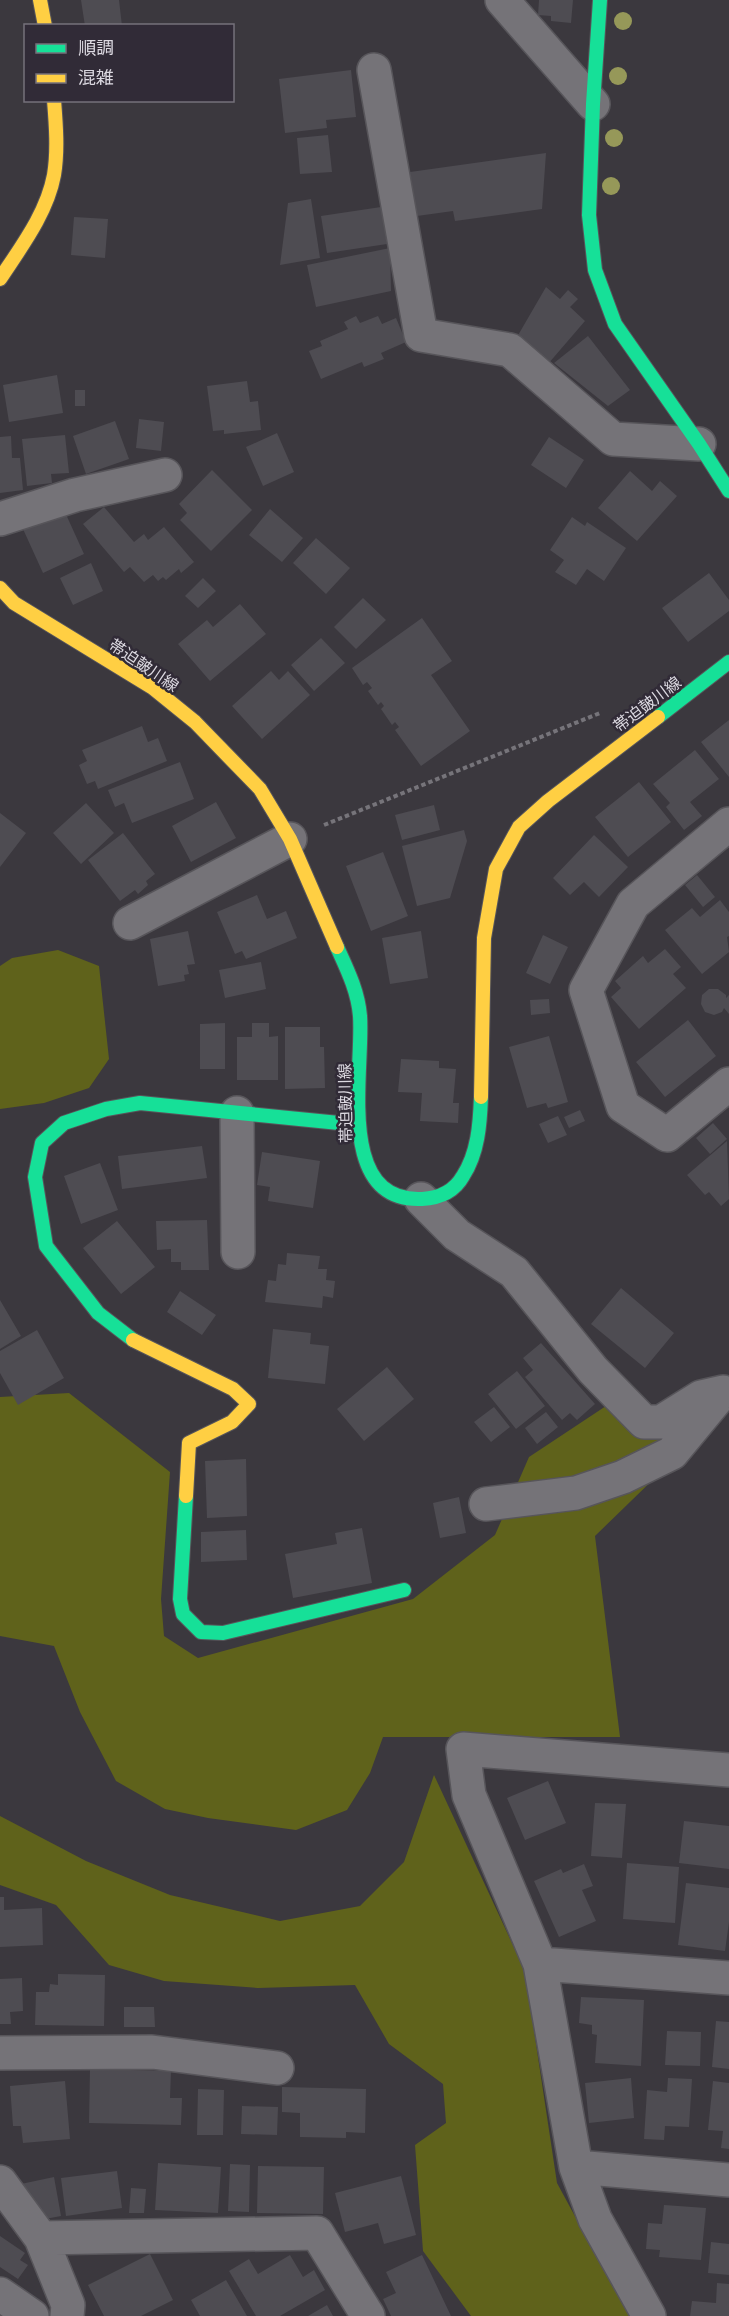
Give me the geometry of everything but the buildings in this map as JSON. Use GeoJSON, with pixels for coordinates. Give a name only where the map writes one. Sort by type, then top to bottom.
{"type":"FeatureCollection","features":[{"type":"Feature","properties":{"kind":"street"},"geometry":{"type":"LineString","coordinates":[[40,0],[45,24]]}},
{"type":"Feature","properties":{"kind":"street"},"geometry":{"type":"LineString","coordinates":[[502,0],[593,104]]}},
{"type":"Feature","properties":{"kind":"street"},"geometry":{"type":"LineString","coordinates":[[600,0],[589,215],[595,270],[615,324],[729,491]]}},
{"type":"Feature","properties":{"kind":"street"},"geometry":{"type":"LineString","coordinates":[[374,70],[421,335],[510,350],[613,439],[699,444]]}},
{"type":"Feature","properties":{"kind":"street"},"geometry":{"type":"LineString","coordinates":[[0,279],[38,218],[54,177],[56,124],[54,102]]}},
{"type":"Feature","properties":{"kind":"street"},"geometry":{"type":"LineString","coordinates":[[0,519],[75,495],[165,475]]}},
{"type":"Feature","properties":{"kind":"street","name":"帯迫皷川線"},"geometry":{"type":"LineString","coordinates":[[0,588],[14,603],[153,688],[195,722],[260,789],[290,839],[353,982],[360,1015],[359,1125],[363,1155],[374,1181],[396,1197],[421,1199],[442,1197],[457,1187],[468,1169],[480,1129],[484,938],[496,869],[519,827],[548,801],[729,662]]}},
{"type":"Feature","properties":{"kind":"street"},"geometry":{"type":"LineString","coordinates":[[729,824],[633,904],[586,990],[623,1106],[667,1135],[729,1084]]}},
{"type":"Feature","properties":{"kind":"street"},"geometry":{"type":"LineString","coordinates":[[130,923],[290,839]]}},
{"type":"Feature","properties":{"kind":"street"},"geometry":{"type":"LineString","coordinates":[[359,1125],[140,1103],[106,1109],[64,1123],[42,1143],[35,1177],[46,1246],[98,1313],[126,1337],[233,1389],[249,1404],[232,1422],[189,1443],[180,1599],[183,1614],[201,1632],[223,1633],[404,1590]]}},
{"type":"Feature","properties":{"kind":"street"},"geometry":{"type":"LineString","coordinates":[[237,1113],[238,1252]]}},
{"type":"Feature","properties":{"kind":"street"},"geometry":{"type":"LineString","coordinates":[[421,1199],[457,1235],[514,1272],[593,1370],[644,1422],[661,1422],[701,1397],[726,1391]]}},
{"type":"Feature","properties":{"kind":"street"},"geometry":{"type":"LineString","coordinates":[[486,1504],[576,1493],[623,1477],[672,1453],[726,1391]]}},
{"type":"Feature","properties":{"kind":"street"},"geometry":{"type":"LineString","coordinates":[[649,2316],[595,2219],[576,2167],[540,1964],[469,1795],[463,1749],[729,1770]]}},
{"type":"Feature","properties":{"kind":"street"},"geometry":{"type":"LineString","coordinates":[[540,1964],[729,1978]]}},
{"type":"Feature","properties":{"kind":"street"},"geometry":{"type":"LineString","coordinates":[[0,2053],[153,2052],[277,2068]]}},
{"type":"Feature","properties":{"kind":"street"},"geometry":{"type":"LineString","coordinates":[[576,2167],[729,2180]]}},
{"type":"Feature","properties":{"kind":"street"},"geometry":{"type":"LineString","coordinates":[[0,2182],[41,2238],[68,2305],[67,2316]]}},
{"type":"Feature","properties":{"kind":"street"},"geometry":{"type":"LineString","coordinates":[[41,2238],[317,2233],[368,2316]]}},
{"type":"Feature","properties":{"kind":"street"},"geometry":{"type":"LineString","coordinates":[[0,2294],[32,2316]]}},
{"type":"Feature","properties":{"kind":"path"},"geometry":{"type":"LineString","coordinates":[[290,839],[608,710]]}},
{"type":"Feature","properties":{"kind":"shaded area"},"geometry":{"type":"Polygon","coordinates":[[[58,950],[99,966],[109,1059],[89,1088],[44,1103],[0,1109],[0,966],[12,958],[58,950]]]}},
{"type":"Feature","properties":{"kind":"shaded area"},"geometry":{"type":"Polygon","coordinates":[[[69,1393],[170,1472],[161,1599],[164,1636],[198,1658],[413,1599],[495,1535],[529,1457],[606,1406],[677,1442],[665,1468],[595,1536],[620,1737],[383,1737],[370,1773],[347,1810],[296,1830],[208,1818],[165,1809],[116,1781],[80,1712],[54,1646],[0,1636],[0,1397],[69,1393]]]}},
{"type":"Feature","properties":{"kind":"shaded area"},"geometry":{"type":"Polygon","coordinates":[[[434,1775],[525,1971],[557,2183],[629,2316],[471,2316],[423,2251],[415,2145],[446,2123],[443,2084],[389,2044],[355,1985],[258,1988],[164,1981],[109,1965],[56,1905],[0,1885],[0,1816],[86,1861],[170,1895],[280,1921],[360,1906],[404,1862],[434,1775]]]}},
{"type":"Feature","properties":{"kind":"traffic: fast"},"geometry":{"type":"LineString","coordinates":[[600,0],[589,215],[595,270],[615,324],[729,491]]}},
{"type":"Feature","properties":{"kind":"traffic: fast"},"geometry":{"type":"LineString","coordinates":[[658,717],[729,662]]}},
{"type":"Feature","properties":{"kind":"traffic: fast"},"geometry":{"type":"LineString","coordinates":[[337,947],[352,980],[359,1007],[360,1129],[365,1157],[376,1180],[394,1195],[422,1199],[441,1196],[451,1190],[459,1182],[472,1158],[479,1128],[481,1097]]}},
{"type":"Feature","properties":{"kind":"traffic: fast"},"geometry":{"type":"LineString","coordinates":[[133,1340],[98,1313],[46,1246],[35,1177],[42,1143],[64,1123],[106,1109],[140,1103],[359,1125]]}},
{"type":"Feature","properties":{"kind":"traffic: fast"},"geometry":{"type":"LineString","coordinates":[[186,1496],[180,1599],[183,1614],[201,1632],[223,1633],[404,1590]]}},
{"type":"Feature","properties":{"kind":"traffic: slow"},"geometry":{"type":"LineString","coordinates":[[40,0],[45,24]]}},
{"type":"Feature","properties":{"kind":"traffic: slow"},"geometry":{"type":"LineString","coordinates":[[0,279],[32,229],[51,189],[56,157],[54,102]]}},
{"type":"Feature","properties":{"kind":"traffic: slow"},"geometry":{"type":"LineString","coordinates":[[0,588],[14,603],[153,688],[195,722],[260,789],[290,839],[337,947]]}},
{"type":"Feature","properties":{"kind":"traffic: slow"},"geometry":{"type":"LineString","coordinates":[[481,1097],[484,938],[496,869],[519,827],[548,801],[658,717]]}},
{"type":"Feature","properties":{"kind":"traffic: slow"},"geometry":{"type":"LineString","coordinates":[[133,1340],[233,1389],[249,1404],[232,1422],[189,1443],[186,1496]]}}]}
